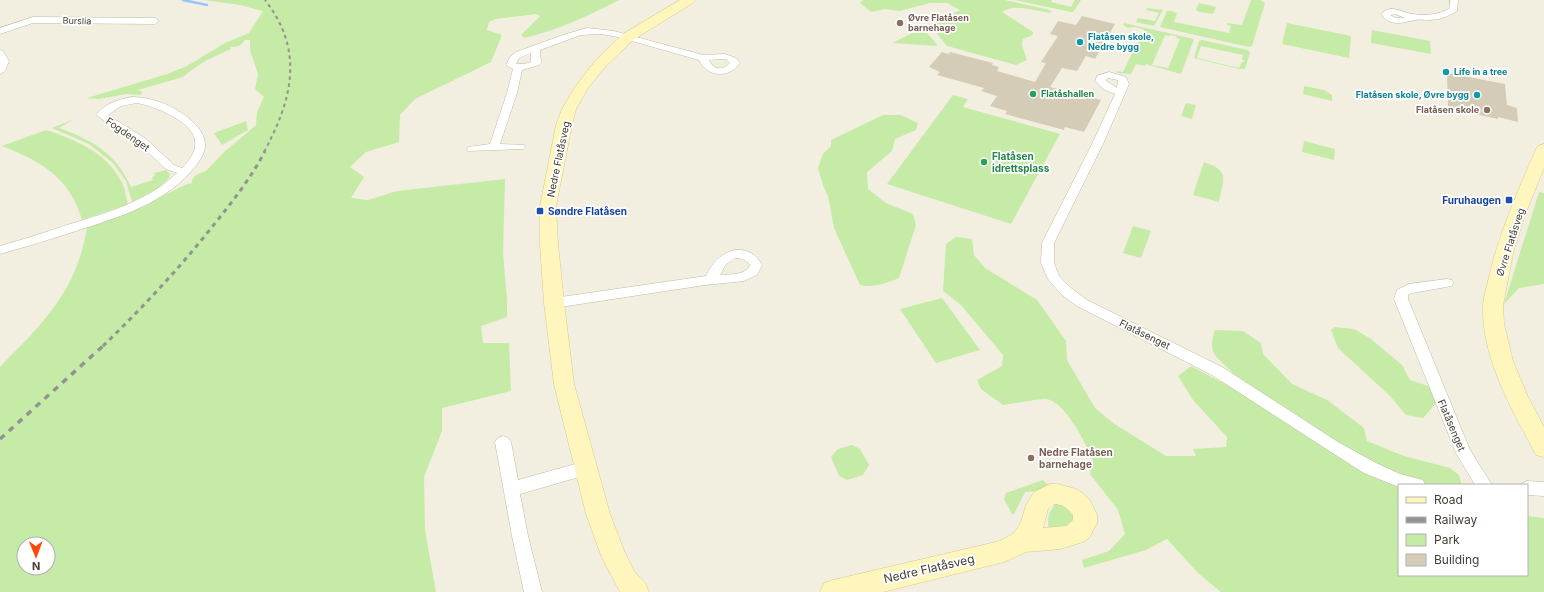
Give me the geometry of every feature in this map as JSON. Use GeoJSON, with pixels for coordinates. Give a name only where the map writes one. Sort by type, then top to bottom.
{"type":"FeatureCollection","features":[{"type":"Feature","properties":{"kind":"street","name":"Nedre Flatåsveg"},"geometry":{"type":"LineString","coordinates":[[636,592],[625,579],[614,558],[598,514],[564,384],[554,303],[549,244],[548,206],[564,125],[569,109],[582,87],[601,63],[628,37],[689,0]]}},
{"type":"Feature","properties":{"kind":"street"},"geometry":{"type":"LineString","coordinates":[[1411,17],[1445,15],[1454,9],[1454,0]]}},
{"type":"Feature","properties":{"kind":"street","name":"Burslia"},"geometry":{"type":"LineString","coordinates":[[0,31],[18,23],[37,20],[155,21]]}},
{"type":"Feature","properties":{"kind":"street"},"geometry":{"type":"LineString","coordinates":[[535,49],[536,63],[528,67],[518,68],[511,65],[513,58],[548,42],[588,31],[602,31],[628,37],[703,58]]}},
{"type":"Feature","properties":{"kind":"street"},"geometry":{"type":"LineString","coordinates":[[0,53],[4,61],[0,71]]}},
{"type":"Feature","properties":{"kind":"street"},"geometry":{"type":"LineString","coordinates":[[494,147],[512,93],[518,68]]}},
{"type":"Feature","properties":{"kind":"street","name":"Flatåsenget"},"geometry":{"type":"LineString","coordinates":[[1120,93],[1095,150],[1048,244],[1045,256],[1048,270],[1056,283],[1082,303],[1217,371],[1333,446],[1370,468],[1398,480],[1413,484]]}},
{"type":"Feature","properties":{"kind":"street","name":"Fogdenget"},"geometry":{"type":"LineString","coordinates":[[0,250],[131,208],[167,187],[184,172],[195,160],[201,148],[200,138],[192,127],[182,118],[158,106],[136,100],[119,103],[108,108],[101,115],[142,141],[170,167],[184,172]]}},
{"type":"Feature","properties":{"kind":"street"},"geometry":{"type":"LineString","coordinates":[[472,149],[520,146]]}},
{"type":"Feature","properties":{"kind":"street","name":"Øvre Flatåsveg"},"geometry":{"type":"LineString","coordinates":[[1544,149],[1507,244],[1499,272],[1493,304],[1495,328],[1501,354],[1521,407],[1544,448]]}},
{"type":"Feature","properties":{"kind":"street"},"geometry":{"type":"LineString","coordinates":[[554,303],[711,280]]}},
{"type":"Feature","properties":{"kind":"street","name":"Flatåsenget"},"geometry":{"type":"LineString","coordinates":[[1447,283],[1409,289],[1402,293],[1401,299],[1464,453],[1483,484]]}},
{"type":"Feature","properties":{"kind":"street"},"geometry":{"type":"LineString","coordinates":[[503,442],[533,592]]}},
{"type":"Feature","properties":{"kind":"street"},"geometry":{"type":"LineString","coordinates":[[512,489],[586,468]]}},
{"type":"Feature","properties":{"kind":"street"},"geometry":{"type":"LineString","coordinates":[[1528,488],[1544,489]]}},
{"type":"Feature","properties":{"kind":"street","name":"Nedre Flatåsveg"},"geometry":{"type":"LineString","coordinates":[[833,592],[1004,551],[1023,541]]}},
{"type":"Feature","properties":{"kind":"green space"},"geometry":{"type":"Polygon","coordinates":[[[205,0],[619,0],[573,22],[524,38],[521,35],[540,16],[536,14],[496,19],[489,22],[487,30],[502,35],[491,62],[415,99],[400,115],[399,142],[366,152],[350,167],[364,177],[351,198],[368,200],[397,191],[505,179],[503,253],[507,317],[481,326],[483,343],[509,343],[511,391],[442,408],[442,431],[424,477],[425,530],[436,592],[0,592],[0,367],[44,320],[66,288],[75,270],[82,250],[87,227],[135,209],[192,183],[192,180],[196,175],[206,171],[223,153],[256,125],[257,112],[264,97],[255,89],[258,74],[250,50],[250,40],[245,40],[239,46],[230,47],[231,49],[207,60],[183,77],[138,90],[143,92],[140,95],[126,94],[99,99],[87,98],[167,74],[187,66],[225,43],[249,33],[263,11],[240,5],[205,0]]]}},
{"type":"Feature","properties":{"kind":"green space"},"geometry":{"type":"Polygon","coordinates":[[[863,0],[1005,0],[1050,10],[1052,12],[1013,8],[1002,12],[1033,32],[1033,35],[1023,39],[1022,45],[1027,60],[1016,65],[947,46],[930,25],[960,10],[947,3],[930,3],[900,11],[885,9],[871,12],[860,3],[863,0]]]}},
{"type":"Feature","properties":{"kind":"green space"},"geometry":{"type":"Polygon","coordinates":[[[1015,0],[1052,0],[1051,2],[1071,7],[1075,0],[1081,0],[1073,12],[1071,12],[1015,0]]]}},
{"type":"Feature","properties":{"kind":"green space"},"geometry":{"type":"Polygon","coordinates":[[[1251,0],[1260,0],[1265,3],[1252,46],[1249,47],[1160,27],[1167,11],[1173,11],[1177,13],[1174,22],[1229,33],[1231,26],[1227,25],[1227,23],[1242,25],[1251,0]]]}},
{"type":"Feature","properties":{"kind":"green space"},"geometry":{"type":"Polygon","coordinates":[[[1199,3],[1216,7],[1213,14],[1199,12],[1196,10],[1199,3]]]}},
{"type":"Feature","properties":{"kind":"green space"},"geometry":{"type":"Polygon","coordinates":[[[1147,8],[1163,10],[1154,26],[1136,22],[1138,18],[1155,21],[1159,13],[1146,10],[1147,8]]]}},
{"type":"Feature","properties":{"kind":"green space"},"geometry":{"type":"Polygon","coordinates":[[[1124,23],[1194,39],[1181,74],[1146,64],[1145,66],[1136,64],[1131,74],[1117,73],[1117,71],[1123,72],[1139,39],[1130,37],[1132,33],[1146,33],[1143,29],[1135,27],[1128,28],[1123,25],[1124,23]],[[1165,35],[1152,65],[1168,68],[1180,39],[1176,38],[1177,36],[1165,35]]]}},
{"type":"Feature","properties":{"kind":"green space"},"geometry":{"type":"Polygon","coordinates":[[[1287,23],[1351,36],[1349,58],[1282,44],[1287,23]]]}},
{"type":"Feature","properties":{"kind":"green space"},"geometry":{"type":"Polygon","coordinates":[[[923,28],[938,46],[892,43],[923,28]]]}},
{"type":"Feature","properties":{"kind":"green space"},"geometry":{"type":"Polygon","coordinates":[[[1372,30],[1430,41],[1431,54],[1371,43],[1372,30]]]}},
{"type":"Feature","properties":{"kind":"green space"},"geometry":{"type":"Polygon","coordinates":[[[1202,40],[1248,50],[1250,53],[1245,69],[1239,69],[1194,58],[1199,41],[1202,40]],[[1201,46],[1197,58],[1239,68],[1242,62],[1245,61],[1242,60],[1243,55],[1201,46]]]}},
{"type":"Feature","properties":{"kind":"green space"},"geometry":{"type":"Polygon","coordinates":[[[1304,86],[1324,90],[1332,95],[1332,101],[1303,94],[1304,86]]]}},
{"type":"Feature","properties":{"kind":"green space","name":"Flatåsen idrettsplass"},"geometry":{"type":"Polygon","coordinates":[[[953,95],[968,99],[963,107],[1060,134],[1011,224],[887,184],[953,95]]]}},
{"type":"Feature","properties":{"kind":"green space"},"geometry":{"type":"Polygon","coordinates":[[[1186,103],[1196,105],[1192,119],[1181,116],[1186,103]]]}},
{"type":"Feature","properties":{"kind":"green space"},"geometry":{"type":"Polygon","coordinates":[[[883,115],[901,115],[918,123],[916,130],[895,139],[892,151],[867,172],[868,189],[886,203],[913,214],[916,225],[899,278],[890,282],[865,286],[860,285],[834,228],[828,196],[818,168],[823,154],[831,146],[831,140],[883,115]]]}},
{"type":"Feature","properties":{"kind":"green space"},"geometry":{"type":"Polygon","coordinates":[[[74,119],[59,128],[102,149],[118,165],[131,187],[153,180],[152,177],[155,176],[154,173],[166,170],[170,174],[169,178],[157,189],[132,202],[126,181],[113,163],[89,144],[52,128],[74,119]]]}},
{"type":"Feature","properties":{"kind":"green space"},"geometry":{"type":"Polygon","coordinates":[[[246,121],[248,130],[222,145],[214,133],[246,121]]]}},
{"type":"Feature","properties":{"kind":"green space"},"geometry":{"type":"Polygon","coordinates":[[[46,130],[89,148],[107,162],[115,171],[122,183],[128,204],[82,220],[77,205],[70,192],[52,172],[29,158],[2,146],[46,130]]]}},
{"type":"Feature","properties":{"kind":"green space"},"geometry":{"type":"Polygon","coordinates":[[[1304,141],[1335,149],[1334,160],[1302,152],[1304,141]]]}},
{"type":"Feature","properties":{"kind":"green space"},"geometry":{"type":"Polygon","coordinates":[[[1204,162],[1213,165],[1222,173],[1223,182],[1219,202],[1193,195],[1204,162]]]}},
{"type":"Feature","properties":{"kind":"green space"},"geometry":{"type":"Polygon","coordinates":[[[1539,192],[1544,193],[1544,284],[1519,288],[1504,304],[1539,192]]]}},
{"type":"Feature","properties":{"kind":"green space"},"geometry":{"type":"Polygon","coordinates":[[[1133,226],[1151,231],[1141,258],[1123,253],[1133,226]]]}},
{"type":"Feature","properties":{"kind":"green space"},"geometry":{"type":"Polygon","coordinates":[[[956,237],[972,239],[974,255],[985,268],[1037,300],[1066,341],[1067,360],[1095,408],[1113,423],[1166,456],[1196,456],[1193,449],[1226,447],[1227,437],[1193,400],[1178,376],[1191,366],[1221,382],[1237,381],[1235,376],[1215,355],[1212,342],[1215,330],[1243,331],[1261,343],[1263,354],[1292,384],[1327,400],[1364,428],[1367,441],[1404,456],[1450,468],[1459,475],[1462,484],[1398,484],[1398,576],[1528,576],[1528,516],[1544,518],[1544,592],[1221,592],[1198,573],[1167,539],[1146,550],[1084,568],[1082,560],[1109,551],[1125,534],[1118,510],[1090,474],[1093,460],[1074,425],[1062,408],[1047,399],[1003,405],[981,389],[977,380],[1002,366],[1003,355],[961,305],[943,291],[946,244],[956,237]]]}},
{"type":"Feature","properties":{"kind":"green space"},"geometry":{"type":"Polygon","coordinates":[[[942,298],[980,350],[936,363],[900,309],[942,298]]]}},
{"type":"Feature","properties":{"kind":"green space"},"geometry":{"type":"Polygon","coordinates":[[[1335,327],[1354,329],[1371,339],[1402,365],[1410,380],[1428,386],[1435,394],[1436,403],[1423,418],[1406,415],[1390,396],[1338,348],[1331,330],[1335,327]]]}},
{"type":"Feature","properties":{"kind":"green space"},"geometry":{"type":"Polygon","coordinates":[[[852,445],[860,449],[869,465],[863,475],[847,480],[839,476],[831,457],[838,449],[852,445]]]}},
{"type":"Feature","properties":{"kind":"green space"},"geometry":{"type":"Polygon","coordinates":[[[1043,480],[1048,485],[1039,491],[1025,492],[1014,514],[1012,514],[1004,499],[1006,493],[1043,480]]]}},
{"type":"Feature","properties":{"kind":"green space"},"geometry":{"type":"Polygon","coordinates":[[[1056,503],[1067,505],[1075,517],[1070,525],[1049,528],[1049,515],[1056,503]]]}},
{"type":"Feature","properties":{"kind":"building","name":"Flatåshallen"},"geometry":{"type":"Polygon","coordinates":[[[1082,16],[1115,24],[1095,59],[1086,56],[1077,71],[1062,68],[1050,87],[1101,100],[1084,132],[1065,127],[1064,130],[1005,114],[1007,111],[990,106],[997,96],[981,91],[984,88],[937,75],[940,72],[929,67],[942,52],[949,54],[950,52],[993,63],[992,65],[999,67],[997,71],[1035,82],[1046,63],[1041,62],[1058,36],[1050,34],[1058,21],[1076,25],[1082,16]]]}},
{"type":"Feature","properties":{"kind":"building","name":"Flatåsen skole, Øvre bygg"},"geometry":{"type":"Polygon","coordinates":[[[1447,73],[1505,84],[1507,105],[1517,108],[1518,122],[1448,108],[1447,73]]]}},
{"type":"Feature","properties":{"kind":"waterway"},"geometry":{"type":"LineString","coordinates":[[183,0],[207,5]]}},
{"type":"Feature","properties":{"kind":"railway"},"geometry":{"type":"LineString","coordinates":[[264,152],[282,113],[290,76],[290,57],[286,38],[278,19],[265,0]]}},
{"type":"Feature","properties":{"kind":"railway"},"geometry":{"type":"LineString","coordinates":[[103,346],[131,319],[196,247],[239,193],[265,151]]}},
{"type":"Feature","properties":{"kind":"railway"},"geometry":{"type":"LineString","coordinates":[[0,439],[104,345]]}},
{"type":"Feature","properties":{"kind":"place","name":"Øvre Flatåsen barnehage"},"geometry":{"type":"Point","coordinates":[900,23]}},
{"type":"Feature","properties":{"kind":"place","name":"Flatåsen skole, Nedre bygg"},"geometry":{"type":"Point","coordinates":[1080,42]}},
{"type":"Feature","properties":{"kind":"place","name":"Life in a tree"},"geometry":{"type":"Point","coordinates":[1446,72]}},
{"type":"Feature","properties":{"kind":"place","name":"Flatåshallen"},"geometry":{"type":"Point","coordinates":[1033,94]}},
{"type":"Feature","properties":{"kind":"place","name":"Flatåsen skole, Øvre bygg"},"geometry":{"type":"Point","coordinates":[1477,95]}},
{"type":"Feature","properties":{"kind":"place","name":"Flatåsen skole"},"geometry":{"type":"Point","coordinates":[1487,110]}},
{"type":"Feature","properties":{"kind":"place","name":"Flatåsen idrettsplass"},"geometry":{"type":"Point","coordinates":[984,162]}},
{"type":"Feature","properties":{"kind":"place","name":"Furuhaugen"},"geometry":{"type":"Point","coordinates":[1509,200]}},
{"type":"Feature","properties":{"kind":"place","name":"Søndre Flatåsen"},"geometry":{"type":"Point","coordinates":[540,211]}},
{"type":"Feature","properties":{"kind":"place","name":"Nedre Flatåsen barnehage"},"geometry":{"type":"Point","coordinates":[1031,458]}}]}
